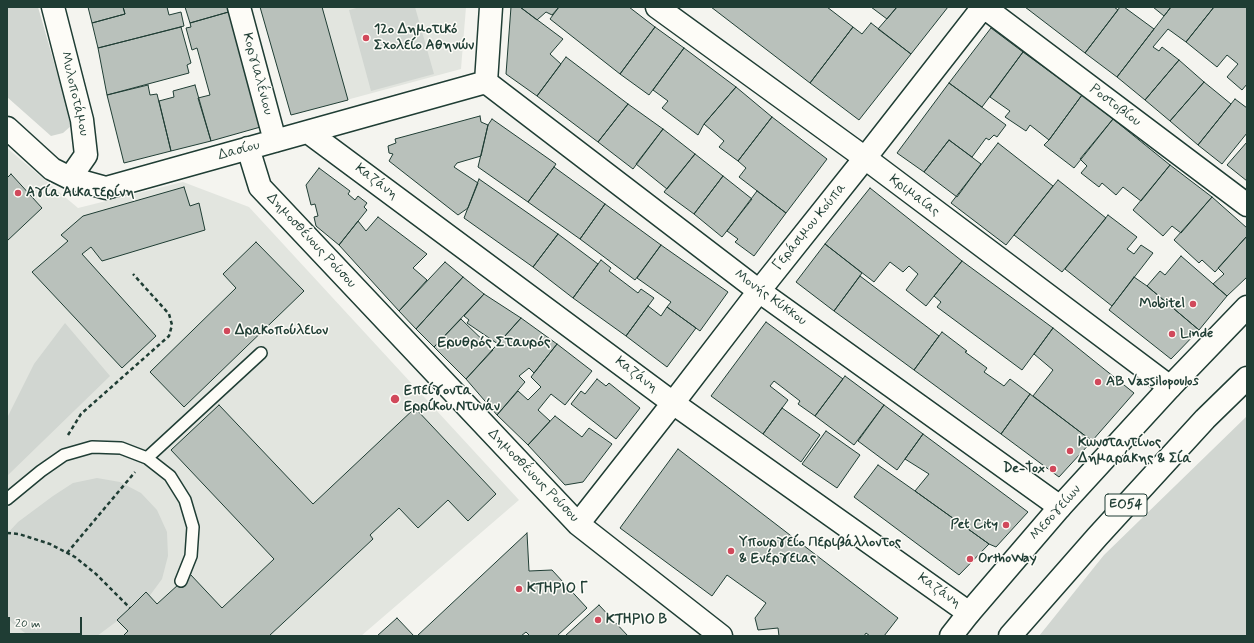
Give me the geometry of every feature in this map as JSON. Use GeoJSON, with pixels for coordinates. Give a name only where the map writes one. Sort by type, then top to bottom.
{"type":"FeatureCollection","features":[{"type":"Feature","properties":{"kind":"street","name":"Μυλοποτάμου"},"geometry":{"type":"LineString","coordinates":[[52,7],[82,120],[86,155],[70,178]]}},
{"type":"Feature","properties":{"kind":"street","name":"Κοργιαλένιου"},"geometry":{"type":"LineString","coordinates":[[239,7],[275,141]]}},
{"type":"Feature","properties":{"kind":"street"},"geometry":{"type":"LineString","coordinates":[[486,82],[492,7]]}},
{"type":"Feature","properties":{"kind":"street","name":"Κριμαίας"},"geometry":{"type":"LineString","coordinates":[[657,7],[865,158],[1170,387]]}},
{"type":"Feature","properties":{"kind":"street","name":"Γεράσιμου Κούπα"},"geometry":{"type":"LineString","coordinates":[[578,524],[983,7]]}},
{"type":"Feature","properties":{"kind":"street","name":"Ροστοβίου"},"geometry":{"type":"LineString","coordinates":[[983,7],[1247,205]]}},
{"type":"Feature","properties":{"kind":"street","name":"Δασίου"},"geometry":{"type":"LineString","coordinates":[[7,128],[52,169],[70,178],[106,188],[486,82]]}},
{"type":"Feature","properties":{"kind":"street","name":"Μονής Κύκκου"},"geometry":{"type":"LineString","coordinates":[[486,82],[759,291],[1060,507]]}},
{"type":"Feature","properties":{"kind":"street","name":"Καζάνη"},"geometry":{"type":"LineString","coordinates":[[308,132],[673,403],[969,613]]}},
{"type":"Feature","properties":{"kind":"street","name":"Δημοσθένους Ρούσου"},"geometry":{"type":"LineString","coordinates":[[248,148],[260,187],[578,524],[721,636]]}},
{"type":"Feature","properties":{"kind":"street","name":"Μεσογείων"},"geometry":{"type":"LineString","coordinates":[[951,636],[1060,507],[1170,387],[1247,307]]}},
{"type":"Feature","properties":{"kind":"street","name":"ΕΟ54"},"geometry":{"type":"LineString","coordinates":[[1010,636],[1097,537],[1200,425],[1247,378]]}},
{"type":"Feature","properties":{"kind":"lane"},"geometry":{"type":"LineString","coordinates":[[147,458],[261,353]]}},
{"type":"Feature","properties":{"kind":"lane"},"geometry":{"type":"LineString","coordinates":[[7,499],[40,471],[64,455],[92,447],[121,448],[147,458],[170,476],[186,500],[193,527],[191,556],[181,581]]}},
{"type":"Feature","properties":{"kind":"path"},"geometry":{"type":"LineString","coordinates":[[64,455],[68,435],[81,414],[169,336],[172,325],[169,314],[133,274]]}},
{"type":"Feature","properties":{"kind":"path"},"geometry":{"type":"LineString","coordinates":[[68,553],[147,458]]}},
{"type":"Feature","properties":{"kind":"path"},"geometry":{"type":"LineString","coordinates":[[7,532],[19,534],[50,544],[75,557],[96,574],[130,608]]}},
{"type":"Feature","properties":{"kind":"shaded area"},"geometry":{"type":"Polygon","coordinates":[[[7,7],[38,7],[72,125],[63,133],[51,136],[7,97],[7,7]]]}},
{"type":"Feature","properties":{"kind":"shaded area","name":"12ο Δημοτικό Σχολείο Αθηνών"},"geometry":{"type":"Polygon","coordinates":[[[260,7],[466,7],[461,69],[291,115],[260,7]]]}},
{"type":"Feature","properties":{"kind":"shaded area"},"geometry":{"type":"Polygon","coordinates":[[[360,7],[415,7],[434,74],[371,91],[349,10],[360,7]]]}},
{"type":"Feature","properties":{"kind":"shaded area"},"geometry":{"type":"Polygon","coordinates":[[[7,148],[78,208],[183,182],[249,207],[519,500],[361,636],[7,636],[7,148]]]}},
{"type":"Feature","properties":{"kind":"shaded area"},"geometry":{"type":"Polygon","coordinates":[[[65,323],[110,376],[7,476],[7,418],[34,364],[65,323]]]}},
{"type":"Feature","properties":{"kind":"shaded area"},"geometry":{"type":"Polygon","coordinates":[[[1247,416],[1247,636],[1039,636],[1104,555],[1247,416]]]}},
{"type":"Feature","properties":{"kind":"shaded area"},"geometry":{"type":"Polygon","coordinates":[[[97,478],[120,482],[141,493],[157,510],[167,532],[168,556],[162,579],[148,598],[97,636],[29,636],[12,623],[7,616],[7,534],[18,522],[73,483],[97,478]]]}},
{"type":"Feature","properties":{"kind":"building"},"geometry":{"type":"Polygon","coordinates":[[[88,7],[123,7],[125,14],[92,23],[88,7]]]}},
{"type":"Feature","properties":{"kind":"building"},"geometry":{"type":"Polygon","coordinates":[[[123,7],[167,7],[169,15],[181,12],[184,26],[98,48],[92,23],[125,14],[123,7]]]}},
{"type":"Feature","properties":{"kind":"building"},"geometry":{"type":"Polygon","coordinates":[[[185,7],[230,7],[232,11],[190,23],[185,7]]]}},
{"type":"Feature","properties":{"kind":"building"},"geometry":{"type":"Polygon","coordinates":[[[260,7],[322,7],[348,100],[291,115],[260,7]]]}},
{"type":"Feature","properties":{"kind":"building"},"geometry":{"type":"Polygon","coordinates":[[[511,7],[520,7],[563,39],[550,54],[561,64],[537,96],[506,74],[511,7]]]}},
{"type":"Feature","properties":{"kind":"building"},"geometry":{"type":"Polygon","coordinates":[[[520,7],[559,7],[552,15],[546,12],[537,20],[520,7]]]}},
{"type":"Feature","properties":{"kind":"building"},"geometry":{"type":"Polygon","coordinates":[[[559,7],[629,7],[655,27],[620,74],[550,19],[559,7]]]}},
{"type":"Feature","properties":{"kind":"building"},"geometry":{"type":"Polygon","coordinates":[[[711,7],[827,7],[853,27],[810,83],[711,7]]]}},
{"type":"Feature","properties":{"kind":"building"},"geometry":{"type":"Polygon","coordinates":[[[871,7],[897,7],[887,19],[871,7]]]}},
{"type":"Feature","properties":{"kind":"building"},"geometry":{"type":"Polygon","coordinates":[[[897,7],[948,7],[911,54],[878,29],[897,7]]]}},
{"type":"Feature","properties":{"kind":"building"},"geometry":{"type":"Polygon","coordinates":[[[1025,7],[1114,7],[1118,10],[1085,53],[1025,7]]]}},
{"type":"Feature","properties":{"kind":"building"},"geometry":{"type":"Polygon","coordinates":[[[1120,7],[1124,7],[1154,29],[1117,77],[1085,53],[1120,7]]]}},
{"type":"Feature","properties":{"kind":"building"},"geometry":{"type":"Polygon","coordinates":[[[1153,7],[1171,7],[1164,16],[1153,7]]]}},
{"type":"Feature","properties":{"kind":"building"},"geometry":{"type":"Polygon","coordinates":[[[1171,7],[1214,7],[1186,42],[1168,29],[1153,47],[1159,51],[1162,47],[1179,60],[1145,100],[1117,77],[1171,7]]]}},
{"type":"Feature","properties":{"kind":"building"},"geometry":{"type":"Polygon","coordinates":[[[1214,7],[1247,7],[1247,84],[1242,90],[1227,77],[1238,64],[1227,55],[1217,67],[1186,42],[1214,7]]]}},
{"type":"Feature","properties":{"kind":"building"},"geometry":{"type":"Polygon","coordinates":[[[232,11],[264,126],[211,141],[198,98],[210,95],[197,48],[192,50],[186,28],[191,27],[190,23],[232,11]]]}},
{"type":"Feature","properties":{"kind":"building"},"geometry":{"type":"Polygon","coordinates":[[[871,23],[911,54],[859,120],[810,83],[853,27],[862,34],[871,23]]]}},
{"type":"Feature","properties":{"kind":"building"},"geometry":{"type":"Polygon","coordinates":[[[181,27],[191,63],[187,65],[189,73],[107,95],[98,48],[181,27]]]}},
{"type":"Feature","properties":{"kind":"building"},"geometry":{"type":"Polygon","coordinates":[[[655,27],[684,48],[649,95],[620,74],[655,27]]]}},
{"type":"Feature","properties":{"kind":"building"},"geometry":{"type":"Polygon","coordinates":[[[991,28],[1023,52],[982,107],[949,83],[991,28]]]}},
{"type":"Feature","properties":{"kind":"building"},"geometry":{"type":"Polygon","coordinates":[[[684,48],[736,87],[704,124],[698,135],[662,108],[668,101],[653,90],[684,48]]]}},
{"type":"Feature","properties":{"kind":"building"},"geometry":{"type":"Polygon","coordinates":[[[1023,52],[1082,95],[1049,140],[1030,125],[1026,131],[1005,117],[1010,111],[990,97],[1023,52]]]}},
{"type":"Feature","properties":{"kind":"building"},"geometry":{"type":"Polygon","coordinates":[[[566,57],[628,104],[598,142],[537,96],[566,57]]]}},
{"type":"Feature","properties":{"kind":"building"},"geometry":{"type":"Polygon","coordinates":[[[1179,60],[1204,82],[1170,121],[1145,100],[1179,60]]]}},
{"type":"Feature","properties":{"kind":"building"},"geometry":{"type":"Polygon","coordinates":[[[1204,82],[1231,104],[1198,145],[1170,121],[1204,82]]]}},
{"type":"Feature","properties":{"kind":"building"},"geometry":{"type":"Polygon","coordinates":[[[949,83],[1006,125],[997,137],[994,135],[989,140],[986,138],[972,157],[949,140],[924,172],[897,153],[949,83]]]}},
{"type":"Feature","properties":{"kind":"building"},"geometry":{"type":"Polygon","coordinates":[[[148,85],[150,95],[157,94],[171,151],[124,163],[107,95],[148,85]]]}},
{"type":"Feature","properties":{"kind":"building"},"geometry":{"type":"Polygon","coordinates":[[[195,85],[211,141],[171,151],[159,101],[174,97],[173,91],[195,85]]]}},
{"type":"Feature","properties":{"kind":"building"},"geometry":{"type":"Polygon","coordinates":[[[736,87],[772,117],[738,161],[719,147],[724,141],[704,124],[736,87]]]}},
{"type":"Feature","properties":{"kind":"building"},"geometry":{"type":"Polygon","coordinates":[[[1082,95],[1113,119],[1074,168],[1044,145],[1082,95]]]}},
{"type":"Feature","properties":{"kind":"building"},"geometry":{"type":"Polygon","coordinates":[[[1235,99],[1247,108],[1247,133],[1222,164],[1198,145],[1235,99]]]}},
{"type":"Feature","properties":{"kind":"building"},"geometry":{"type":"Polygon","coordinates":[[[628,104],[663,129],[633,169],[598,142],[628,104]]]}},
{"type":"Feature","properties":{"kind":"building"},"geometry":{"type":"Polygon","coordinates":[[[480,116],[481,122],[488,125],[481,156],[457,163],[454,167],[478,183],[468,208],[458,215],[389,161],[393,154],[389,153],[388,146],[396,143],[395,139],[480,116]]]}},
{"type":"Feature","properties":{"kind":"building"},"geometry":{"type":"Polygon","coordinates":[[[772,117],[827,159],[786,213],[739,177],[746,168],[738,161],[772,117]]]}},
{"type":"Feature","properties":{"kind":"building"},"geometry":{"type":"Polygon","coordinates":[[[492,119],[556,164],[528,202],[478,167],[488,125],[492,119]]]}},
{"type":"Feature","properties":{"kind":"building"},"geometry":{"type":"Polygon","coordinates":[[[1113,119],[1170,165],[1141,201],[1123,187],[1116,195],[1102,183],[1099,187],[1081,173],[1087,166],[1080,159],[1113,119]]]}},
{"type":"Feature","properties":{"kind":"building"},"geometry":{"type":"Polygon","coordinates":[[[663,129],[695,154],[667,189],[636,164],[663,129]]]}},
{"type":"Feature","properties":{"kind":"building"},"geometry":{"type":"Polygon","coordinates":[[[949,140],[981,164],[957,197],[924,172],[949,140]]]}},
{"type":"Feature","properties":{"kind":"building"},"geometry":{"type":"Polygon","coordinates":[[[1247,142],[1247,181],[1227,165],[1247,142]]]}},
{"type":"Feature","properties":{"kind":"building"},"geometry":{"type":"Polygon","coordinates":[[[998,143],[1053,186],[1006,245],[951,203],[998,143]]]}},
{"type":"Feature","properties":{"kind":"building"},"geometry":{"type":"Polygon","coordinates":[[[695,154],[723,176],[694,214],[664,192],[695,154]]]}},
{"type":"Feature","properties":{"kind":"building"},"geometry":{"type":"Polygon","coordinates":[[[1170,165],[1212,197],[1181,233],[1172,226],[1163,236],[1133,210],[1170,165]]]}},
{"type":"Feature","properties":{"kind":"building"},"geometry":{"type":"Polygon","coordinates":[[[554,167],[605,204],[580,239],[528,202],[554,167]]]}},
{"type":"Feature","properties":{"kind":"building"},"geometry":{"type":"Polygon","coordinates":[[[319,168],[350,191],[348,194],[355,200],[358,196],[367,203],[364,207],[367,210],[339,245],[316,226],[314,217],[318,216],[315,204],[311,205],[306,185],[319,168]]]}},
{"type":"Feature","properties":{"kind":"building","name":"Αγία Αικατερίνη"},"geometry":{"type":"Polygon","coordinates":[[[11,174],[42,208],[7,241],[7,178],[11,174]]]}},
{"type":"Feature","properties":{"kind":"building"},"geometry":{"type":"Polygon","coordinates":[[[723,176],[752,199],[722,237],[694,214],[723,176]]]}},
{"type":"Feature","properties":{"kind":"building"},"geometry":{"type":"Polygon","coordinates":[[[479,179],[558,234],[533,267],[464,218],[479,179]]]}},
{"type":"Feature","properties":{"kind":"building"},"geometry":{"type":"Polygon","coordinates":[[[1058,180],[1106,218],[1062,272],[1014,235],[1058,180]]]}},
{"type":"Feature","properties":{"kind":"building"},"geometry":{"type":"Polygon","coordinates":[[[184,187],[190,206],[199,203],[205,230],[102,261],[91,247],[82,254],[156,336],[122,368],[32,272],[68,241],[61,235],[83,216],[184,187]]]}},
{"type":"Feature","properties":{"kind":"building"},"geometry":{"type":"Polygon","coordinates":[[[870,188],[962,261],[926,306],[906,290],[918,274],[909,266],[903,272],[890,262],[874,282],[825,244],[870,188]]]}},
{"type":"Feature","properties":{"kind":"building"},"geometry":{"type":"Polygon","coordinates":[[[757,191],[786,213],[754,256],[735,242],[738,239],[727,231],[757,191]]]}},
{"type":"Feature","properties":{"kind":"building"},"geometry":{"type":"Polygon","coordinates":[[[1212,197],[1247,228],[1247,236],[1215,272],[1202,260],[1199,263],[1174,240],[1212,197]]]}},
{"type":"Feature","properties":{"kind":"building"},"geometry":{"type":"Polygon","coordinates":[[[605,204],[661,245],[635,280],[580,239],[605,204]]]}},
{"type":"Feature","properties":{"kind":"building"},"geometry":{"type":"Polygon","coordinates":[[[1108,215],[1137,237],[1127,249],[1134,254],[1141,245],[1153,253],[1112,306],[1065,269],[1108,215]]]}},
{"type":"Feature","properties":{"kind":"building"},"geometry":{"type":"Polygon","coordinates":[[[378,217],[427,254],[413,268],[427,280],[399,311],[339,245],[358,221],[366,231],[378,217]]]}},
{"type":"Feature","properties":{"kind":"building"},"geometry":{"type":"Polygon","coordinates":[[[558,234],[598,264],[573,298],[533,267],[558,234]]]}},
{"type":"Feature","properties":{"kind":"building"},"geometry":{"type":"Polygon","coordinates":[[[1247,236],[1247,277],[1227,296],[1213,284],[1224,274],[1218,268],[1247,236]]]}},
{"type":"Feature","properties":{"kind":"building","name":"Δρακοπούλειον"},"geometry":{"type":"Polygon","coordinates":[[[256,242],[304,291],[184,407],[150,372],[236,288],[223,274],[256,242]]]}},
{"type":"Feature","properties":{"kind":"building"},"geometry":{"type":"Polygon","coordinates":[[[825,244],[862,273],[834,311],[796,282],[825,244]]]}},
{"type":"Feature","properties":{"kind":"building"},"geometry":{"type":"Polygon","coordinates":[[[661,245],[728,292],[700,331],[667,307],[671,302],[637,278],[661,245]]]}},
{"type":"Feature","properties":{"kind":"building"},"geometry":{"type":"Polygon","coordinates":[[[1181,256],[1227,296],[1199,330],[1147,286],[1160,271],[1165,275],[1181,256]]]}},
{"type":"Feature","properties":{"kind":"building"},"geometry":{"type":"Polygon","coordinates":[[[601,260],[611,268],[609,271],[638,293],[641,289],[654,298],[626,336],[573,298],[601,260]]]}},
{"type":"Feature","properties":{"kind":"building"},"geometry":{"type":"Polygon","coordinates":[[[962,261],[1053,328],[1022,370],[937,307],[941,302],[934,296],[962,261]]]}},
{"type":"Feature","properties":{"kind":"building"},"geometry":{"type":"Polygon","coordinates":[[[445,262],[463,277],[416,329],[399,311],[445,262]]]}},
{"type":"Feature","properties":{"kind":"building"},"geometry":{"type":"Polygon","coordinates":[[[860,276],[939,336],[914,370],[834,311],[860,276]]]}},
{"type":"Feature","properties":{"kind":"building"},"geometry":{"type":"Polygon","coordinates":[[[463,277],[484,294],[434,347],[416,329],[463,277]]]}},
{"type":"Feature","properties":{"kind":"building"},"geometry":{"type":"Polygon","coordinates":[[[1134,277],[1147,286],[1199,330],[1171,359],[1109,310],[1134,277]]]}},
{"type":"Feature","properties":{"kind":"building"},"geometry":{"type":"Polygon","coordinates":[[[484,294],[521,318],[498,344],[467,323],[469,320],[464,316],[484,294]]]}},
{"type":"Feature","properties":{"kind":"building"},"geometry":{"type":"Polygon","coordinates":[[[648,306],[661,316],[667,307],[696,328],[667,367],[626,336],[648,306]]]}},
{"type":"Feature","properties":{"kind":"building"},"geometry":{"type":"Polygon","coordinates":[[[521,318],[557,344],[534,373],[529,368],[519,376],[525,382],[497,415],[466,379],[521,318]]]}},
{"type":"Feature","properties":{"kind":"building"},"geometry":{"type":"Polygon","coordinates":[[[461,319],[493,350],[466,379],[434,347],[461,319]]]}},
{"type":"Feature","properties":{"kind":"building"},"geometry":{"type":"Polygon","coordinates":[[[766,322],[843,379],[815,416],[798,404],[800,401],[774,381],[770,386],[788,400],[763,434],[711,396],[766,322]]]}},
{"type":"Feature","properties":{"kind":"building"},"geometry":{"type":"Polygon","coordinates":[[[1053,328],[1134,393],[1092,441],[1033,396],[1053,370],[1034,354],[1053,328]]]}},
{"type":"Feature","properties":{"kind":"building"},"geometry":{"type":"Polygon","coordinates":[[[942,332],[967,351],[965,352],[987,368],[984,372],[1004,386],[1010,379],[1030,394],[1001,434],[914,370],[942,332]]]}},
{"type":"Feature","properties":{"kind":"building"},"geometry":{"type":"Polygon","coordinates":[[[557,344],[592,371],[565,405],[551,394],[538,410],[550,421],[528,445],[497,415],[518,391],[528,400],[541,387],[531,377],[557,344]]]}},
{"type":"Feature","properties":{"kind":"building"},"geometry":{"type":"Polygon","coordinates":[[[845,376],[884,405],[854,445],[815,416],[845,376]]]}},
{"type":"Feature","properties":{"kind":"building"},"geometry":{"type":"Polygon","coordinates":[[[597,379],[606,386],[609,383],[640,408],[616,439],[571,404],[581,391],[585,394],[597,379]]]}},
{"type":"Feature","properties":{"kind":"building"},"geometry":{"type":"Polygon","coordinates":[[[1030,394],[1092,441],[1059,477],[1001,434],[1030,394]]]}},
{"type":"Feature","properties":{"kind":"building"},"geometry":{"type":"Polygon","coordinates":[[[219,405],[313,504],[415,408],[496,494],[468,521],[448,500],[418,528],[399,508],[370,535],[373,539],[269,636],[123,636],[128,631],[117,620],[146,592],[157,604],[190,574],[222,608],[274,559],[171,450],[219,405]]]}},
{"type":"Feature","properties":{"kind":"building"},"geometry":{"type":"Polygon","coordinates":[[[884,405],[923,434],[897,470],[858,441],[884,405]]]}},
{"type":"Feature","properties":{"kind":"building"},"geometry":{"type":"Polygon","coordinates":[[[782,408],[820,435],[801,462],[763,434],[782,408]]]}},
{"type":"Feature","properties":{"kind":"building"},"geometry":{"type":"Polygon","coordinates":[[[555,416],[582,437],[589,428],[612,444],[583,482],[565,485],[528,445],[555,416]]]}},
{"type":"Feature","properties":{"kind":"building"},"geometry":{"type":"Polygon","coordinates":[[[826,431],[860,455],[837,488],[802,464],[826,431]]]}},
{"type":"Feature","properties":{"kind":"building"},"geometry":{"type":"Polygon","coordinates":[[[923,434],[1028,512],[996,547],[989,544],[915,491],[929,474],[905,459],[923,434]]]}},
{"type":"Feature","properties":{"kind":"building","name":"Υπουργείο Περιβάλλοντος & Ενέργειας"},"geometry":{"type":"Polygon","coordinates":[[[678,449],[898,618],[884,636],[870,636],[866,633],[864,636],[779,636],[778,628],[758,630],[755,618],[766,603],[727,575],[712,596],[620,528],[678,449]]]}},
{"type":"Feature","properties":{"kind":"building"},"geometry":{"type":"Polygon","coordinates":[[[878,465],[989,544],[959,575],[854,497],[878,465]]]}},
{"type":"Feature","properties":{"kind":"building","name":"ΚΤΗΡΙΟ Γ"},"geometry":{"type":"Polygon","coordinates":[[[527,533],[529,571],[552,570],[587,608],[557,636],[530,636],[526,632],[521,636],[417,636],[527,533]]]}},
{"type":"Feature","properties":{"kind":"building","name":"ΚΤΗΡΙΟ Β"},"geometry":{"type":"Polygon","coordinates":[[[599,605],[628,636],[565,636],[599,605]]]}},
{"type":"Feature","properties":{"kind":"building"},"geometry":{"type":"Polygon","coordinates":[[[397,618],[414,636],[377,636],[397,618]]]}},
{"type":"Feature","properties":{"kind":"place","name":"12ο Δημοτικό Σχολείο Αθηνών"},"geometry":{"type":"Point","coordinates":[366,38]}},
{"type":"Feature","properties":{"kind":"place","name":"Αγία Αικατερίνη"},"geometry":{"type":"Point","coordinates":[18,193]}},
{"type":"Feature","properties":{"kind":"place","name":"Mobitel"},"geometry":{"type":"Point","coordinates":[1193,304]}},
{"type":"Feature","properties":{"kind":"place","name":"Δρακοπούλειον"},"geometry":{"type":"Point","coordinates":[227,331]}},
{"type":"Feature","properties":{"kind":"place","name":"Linde"},"geometry":{"type":"Point","coordinates":[1172,334]}},
{"type":"Feature","properties":{"kind":"place","name":"AB Vassilopoulos"},"geometry":{"type":"Point","coordinates":[1098,382]}},
{"type":"Feature","properties":{"kind":"place","name":"Επείγοντα Ερρίκου Ντυνάν"},"geometry":{"type":"Point","coordinates":[395,399]}},
{"type":"Feature","properties":{"kind":"place","name":"Κωνσταντίνος Δημαράκης & Σία"},"geometry":{"type":"Point","coordinates":[1070,451]}},
{"type":"Feature","properties":{"kind":"place","name":"De-Tox"},"geometry":{"type":"Point","coordinates":[1053,469]}},
{"type":"Feature","properties":{"kind":"place","name":"Pet City"},"geometry":{"type":"Point","coordinates":[1006,525]}},
{"type":"Feature","properties":{"kind":"place","name":"Υπουργείο Περιβάλλοντος & Ενέργειας"},"geometry":{"type":"Point","coordinates":[731,551]}},
{"type":"Feature","properties":{"kind":"place","name":"OrthoWay"},"geometry":{"type":"Point","coordinates":[970,559]}},
{"type":"Feature","properties":{"kind":"place","name":"ΚΤΗΡΙΟ Γ"},"geometry":{"type":"Point","coordinates":[519,589]}},
{"type":"Feature","properties":{"kind":"place","name":"ΚΤΗΡΙΟ Β"},"geometry":{"type":"Point","coordinates":[598,620]}},
{"type":"Feature","properties":{"kind":"district","name":"Ερυθρός Σταυρός"},"geometry":{"type":"Point","coordinates":[494,343]}}]}
